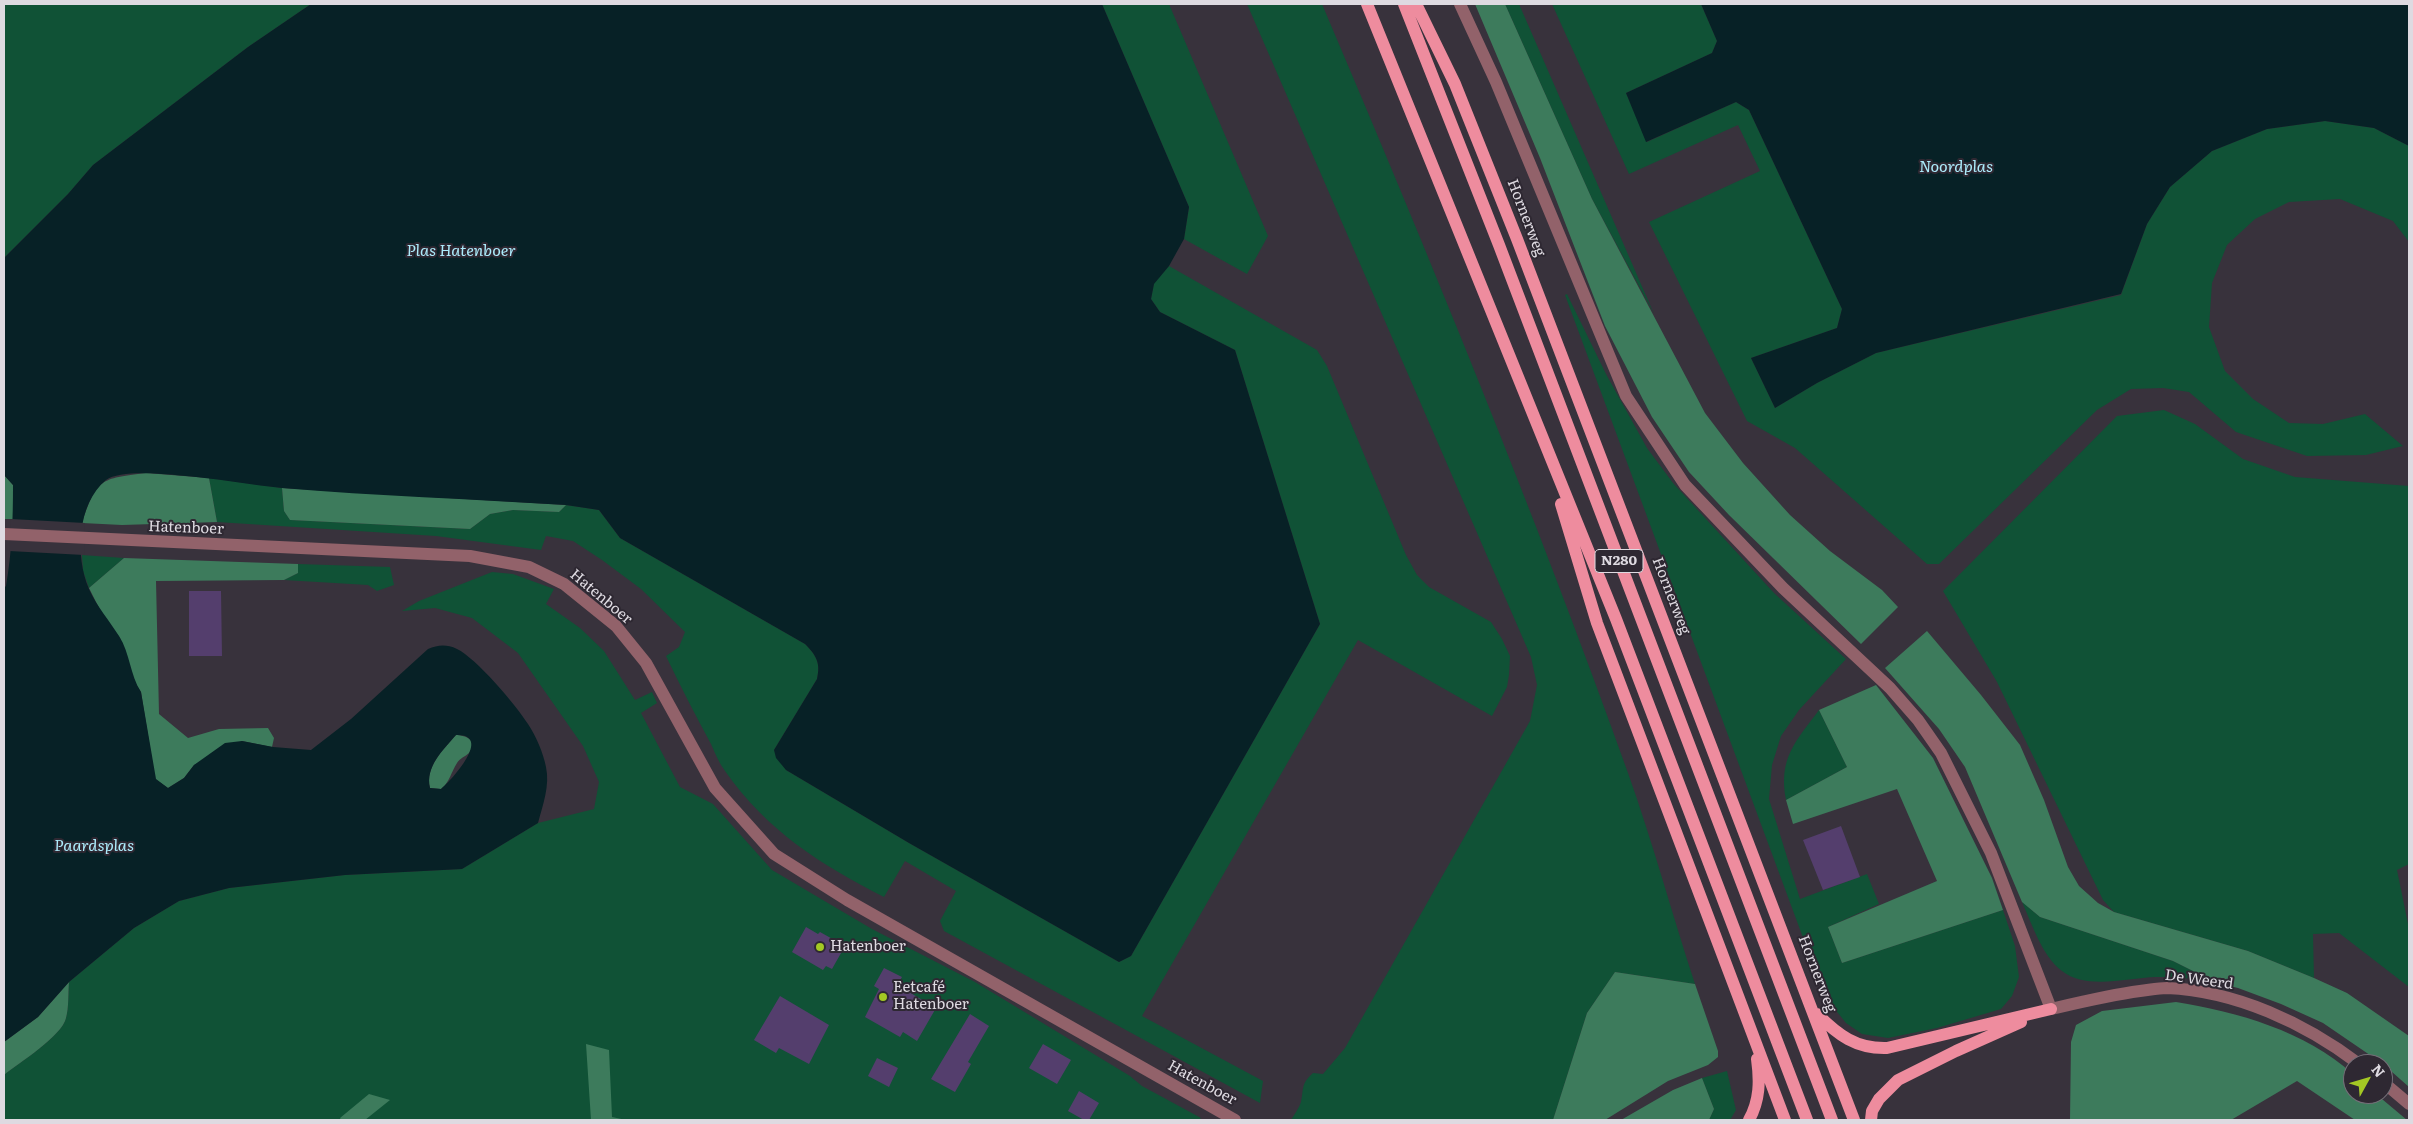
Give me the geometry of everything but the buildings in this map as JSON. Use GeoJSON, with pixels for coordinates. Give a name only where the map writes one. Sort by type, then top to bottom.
{"type":"FeatureCollection","features":[{"type":"Feature","properties":{"kind":"main road","name":"N280"},"geometry":{"type":"LineString","coordinates":[[1367,4],[1616,619],[1807,1120]]}},
{"type":"Feature","properties":{"kind":"main road","name":"N280"},"geometry":{"type":"LineString","coordinates":[[1404,4],[1499,245],[1832,1120]]}},
{"type":"Feature","properties":{"kind":"main road","name":"Hornerweg"},"geometry":{"type":"LineString","coordinates":[[1416,4],[1455,84],[1517,239],[1854,1120]]}},
{"type":"Feature","properties":{"kind":"main road","name":"N280"},"geometry":{"type":"LineString","coordinates":[[1539,432],[1597,623],[1785,1120]]}},
{"type":"Feature","properties":{"kind":"main road"},"geometry":{"type":"LineString","coordinates":[[1814,1012],[1844,1038],[1873,1048],[1887,1048],[2051,1008]]}},
{"type":"Feature","properties":{"kind":"main road"},"geometry":{"type":"LineString","coordinates":[[1871,1120],[1872,1111],[1879,1099],[1898,1080],[1956,1050],[2051,1008]]}},
{"type":"Feature","properties":{"kind":"main road"},"geometry":{"type":"LineString","coordinates":[[1749,1120],[1756,1108],[1760,1090],[1753,1037]]}},
{"type":"Feature","properties":{"kind":"street","name":"Hornerweg"},"geometry":{"type":"LineString","coordinates":[[1460,4],[1496,82],[1626,396],[1685,485],[1783,588],[1890,688],[1918,720],[1941,753],[1990,852],[2051,1008]]}},
{"type":"Feature","properties":{"kind":"street","name":"Hatenboer"},"geometry":{"type":"LineString","coordinates":[[4,534],[470,556],[529,567],[564,584],[616,626],[646,664],[715,788],[774,854],[847,900],[1235,1120]]}},
{"type":"Feature","properties":{"kind":"street","name":"De Weerd"},"geometry":{"type":"LineString","coordinates":[[2051,1008],[2103,996],[2166,988],[2226,997],[2278,1016],[2331,1042],[2346,1054]]}},
{"type":"Feature","properties":{"kind":"street"},"geometry":{"type":"LineString","coordinates":[[2393,1090],[2409,1104]]}},
{"type":"Feature","properties":{"kind":"green space"},"geometry":{"type":"Polygon","coordinates":[[[4,4],[311,4],[248,47],[93,165],[68,194],[4,258],[4,4]]]}},
{"type":"Feature","properties":{"kind":"green space"},"geometry":{"type":"Polygon","coordinates":[[[1102,4],[1169,4],[1268,236],[1247,274],[1184,239],[1189,207],[1102,4]]]}},
{"type":"Feature","properties":{"kind":"green space"},"geometry":{"type":"Polygon","coordinates":[[[1247,4],[1322,4],[1481,386],[1593,676],[1637,799],[1695,984],[1615,972],[1587,1013],[1553,1120],[1291,1120],[1301,1102],[1306,1080],[1313,1073],[1323,1074],[1345,1048],[1530,721],[1537,685],[1531,657],[1247,4]]]}},
{"type":"Feature","properties":{"kind":"green space"},"geometry":{"type":"Polygon","coordinates":[[[1475,4],[1505,4],[1592,199],[1705,413],[1743,463],[1790,515],[1830,551],[1882,590],[1898,607],[1861,644],[1729,515],[1689,472],[1652,417],[1605,326],[1540,158],[1475,4]]]}},
{"type":"Feature","properties":{"kind":"green space"},"geometry":{"type":"Polygon","coordinates":[[[1505,4],[1519,4],[1654,314],[1592,199],[1505,4]]]}},
{"type":"Feature","properties":{"kind":"green space"},"geometry":{"type":"Polygon","coordinates":[[[1552,4],[1701,4],[1717,41],[1712,53],[1626,93],[1647,142],[1736,102],[1749,110],[1842,309],[1837,328],[1751,358],[1775,408],[1817,383],[1876,353],[2121,295],[2147,224],[2170,187],[2212,151],[2267,129],[2325,121],[2374,128],[2409,146],[2409,242],[2393,221],[2340,199],[2289,202],[2255,219],[2227,245],[2212,283],[2209,327],[2225,371],[2253,399],[2289,423],[2323,424],[2365,414],[2403,446],[2366,455],[2307,456],[2236,432],[2189,392],[2163,388],[2131,389],[2097,410],[1939,564],[1927,564],[1795,448],[1747,421],[1649,222],[1760,171],[1738,125],[1629,174],[1552,4]]]}},
{"type":"Feature","properties":{"kind":"green space"},"geometry":{"type":"Polygon","coordinates":[[[1169,266],[1317,350],[1327,366],[1406,555],[1417,575],[1429,587],[1491,622],[1510,656],[1507,687],[1492,716],[1358,640],[1142,1016],[1263,1081],[1260,1103],[944,931],[940,921],[956,891],[905,861],[884,897],[838,872],[796,844],[758,811],[741,792],[717,758],[666,656],[679,647],[685,632],[641,589],[573,541],[546,536],[541,550],[436,536],[217,522],[209,478],[282,488],[284,511],[290,520],[470,529],[490,514],[513,510],[559,512],[566,505],[599,510],[620,538],[805,644],[812,652],[818,664],[817,679],[774,750],[786,770],[909,843],[1119,962],[1131,956],[1320,624],[1235,350],[1160,312],[1151,299],[1154,283],[1169,266]]]}},
{"type":"Feature","properties":{"kind":"green space"},"geometry":{"type":"Polygon","coordinates":[[[1567,294],[1606,374],[1647,448],[1673,483],[1774,593],[1846,659],[1799,710],[1781,736],[1772,765],[1769,799],[1800,899],[1867,874],[1879,904],[1828,927],[1842,963],[2003,910],[2015,946],[2019,977],[2012,996],[2001,1009],[1937,1028],[1888,1038],[1862,1034],[1846,1023],[1825,997],[1565,295],[1567,294]]]}},
{"type":"Feature","properties":{"kind":"green space"},"geometry":{"type":"Polygon","coordinates":[[[2164,410],[2195,424],[2243,459],[2295,477],[2409,486],[2409,864],[2397,870],[2409,929],[2409,987],[2339,933],[2313,934],[2314,978],[2248,951],[2114,912],[2103,900],[1997,682],[1943,591],[2117,416],[2164,410]]]}},
{"type":"Feature","properties":{"kind":"green space"},"geometry":{"type":"Polygon","coordinates":[[[146,473],[209,478],[217,522],[122,525],[82,523],[92,497],[102,483],[119,477],[146,473]]]}},
{"type":"Feature","properties":{"kind":"green space"},"geometry":{"type":"Polygon","coordinates":[[[4,475],[13,485],[13,519],[4,519],[4,475]]]}},
{"type":"Feature","properties":{"kind":"green space"},"geometry":{"type":"Polygon","coordinates":[[[282,488],[566,505],[559,512],[513,510],[490,514],[470,529],[290,520],[284,511],[282,488]]]}},
{"type":"Feature","properties":{"kind":"green space"},"geometry":{"type":"Polygon","coordinates":[[[82,555],[124,558],[89,588],[83,571],[82,555]]]}},
{"type":"Feature","properties":{"kind":"green space"},"geometry":{"type":"Polygon","coordinates":[[[124,558],[298,564],[298,573],[284,580],[156,581],[159,714],[188,738],[219,729],[268,728],[274,738],[272,747],[242,741],[194,765],[184,778],[168,788],[155,779],[141,692],[134,681],[120,638],[103,616],[89,588],[124,558]]]}},
{"type":"Feature","properties":{"kind":"green space"},"geometry":{"type":"Polygon","coordinates":[[[298,564],[390,567],[394,585],[377,591],[368,585],[284,580],[298,573],[298,564]]]}},
{"type":"Feature","properties":{"kind":"green space"},"geometry":{"type":"Polygon","coordinates":[[[492,572],[513,574],[554,589],[546,604],[580,628],[604,651],[635,700],[652,692],[657,703],[641,713],[680,787],[713,804],[772,870],[872,929],[975,982],[1130,1076],[1142,1086],[1201,1118],[1199,1120],[4,1120],[4,1075],[49,1041],[63,1025],[68,1009],[69,982],[134,928],[179,901],[229,888],[345,875],[462,869],[538,823],[594,809],[599,782],[583,746],[518,653],[472,618],[435,608],[402,611],[419,601],[492,572]]]}},
{"type":"Feature","properties":{"kind":"green space"},"geometry":{"type":"Polygon","coordinates":[[[1927,631],[2020,745],[2044,800],[2068,867],[2079,886],[2098,903],[2114,912],[2248,951],[2347,993],[2409,1036],[2409,1087],[2393,1073],[2393,1054],[2368,1054],[2323,1023],[2281,1004],[2238,988],[2217,983],[2173,961],[2040,917],[2022,902],[1965,767],[1939,729],[1885,668],[1927,631]]]}},
{"type":"Feature","properties":{"kind":"green space"},"geometry":{"type":"Polygon","coordinates":[[[1876,685],[1933,758],[1992,878],[2003,910],[1842,963],[1828,927],[1937,881],[1897,789],[1793,824],[1786,800],[1847,767],[1819,710],[1876,685]]]}},
{"type":"Feature","properties":{"kind":"green space"},"geometry":{"type":"Polygon","coordinates":[[[1819,710],[1847,767],[1786,800],[1784,785],[1787,761],[1796,741],[1819,710]]]}},
{"type":"Feature","properties":{"kind":"green space"},"geometry":{"type":"Polygon","coordinates":[[[456,735],[470,739],[473,745],[472,749],[458,761],[441,789],[430,788],[430,773],[436,759],[456,735]]]}},
{"type":"Feature","properties":{"kind":"green space"},"geometry":{"type":"Polygon","coordinates":[[[2022,902],[2040,917],[2173,961],[2217,983],[2171,977],[2095,982],[2072,977],[2055,965],[2043,948],[2022,902]]]}},
{"type":"Feature","properties":{"kind":"green space"},"geometry":{"type":"Polygon","coordinates":[[[1615,972],[1695,984],[1718,1051],[1718,1057],[1708,1065],[1668,1081],[1605,1120],[1553,1120],[1587,1013],[1615,972]]]}},
{"type":"Feature","properties":{"kind":"green space"},"geometry":{"type":"Polygon","coordinates":[[[69,982],[68,1009],[63,1025],[49,1041],[4,1075],[4,1042],[38,1017],[69,982]]]}},
{"type":"Feature","properties":{"kind":"green space"},"geometry":{"type":"Polygon","coordinates":[[[2176,1002],[2223,1011],[2270,1026],[2314,1046],[2343,1066],[2343,1104],[2388,1104],[2407,1120],[2355,1120],[2297,1081],[2231,1120],[2070,1120],[2071,1042],[2076,1025],[2102,1011],[2176,1002]]]}},
{"type":"Feature","properties":{"kind":"green space"},"geometry":{"type":"Polygon","coordinates":[[[586,1044],[609,1050],[612,1117],[626,1120],[591,1120],[586,1044]]]}},
{"type":"Feature","properties":{"kind":"green space"},"geometry":{"type":"Polygon","coordinates":[[[1727,1071],[1736,1110],[1730,1120],[1709,1120],[1714,1109],[1702,1078],[1727,1071]]]}},
{"type":"Feature","properties":{"kind":"green space"},"geometry":{"type":"Polygon","coordinates":[[[1702,1078],[1714,1109],[1709,1120],[1621,1120],[1673,1090],[1702,1078]]]}},
{"type":"Feature","properties":{"kind":"green space"},"geometry":{"type":"Polygon","coordinates":[[[369,1094],[390,1100],[365,1120],[341,1120],[340,1118],[369,1094]]]}},
{"type":"Feature","properties":{"kind":"water"},"geometry":{"type":"Polygon","coordinates":[[[311,4],[1102,4],[1189,207],[1184,239],[1169,266],[1154,284],[1151,299],[1160,312],[1235,350],[1320,624],[1131,956],[1119,962],[909,843],[786,770],[776,758],[774,750],[817,679],[818,664],[812,652],[805,644],[620,538],[599,510],[566,505],[282,488],[207,478],[136,473],[113,476],[96,490],[84,516],[81,546],[82,561],[89,589],[123,643],[134,678],[141,692],[156,779],[168,788],[184,778],[194,765],[225,743],[242,741],[273,747],[311,750],[351,719],[428,649],[446,646],[453,647],[465,654],[485,672],[528,724],[539,744],[545,761],[547,781],[545,795],[538,823],[462,869],[345,875],[229,888],[179,901],[134,928],[69,982],[38,1017],[4,1042],[4,588],[6,586],[11,548],[13,485],[4,475],[4,258],[68,194],[93,165],[248,47],[311,4]],[[456,735],[436,759],[430,773],[430,788],[441,789],[461,767],[471,749],[471,742],[466,737],[456,735]]]}},
{"type":"Feature","properties":{"kind":"water","name":"Noordplas"},"geometry":{"type":"Polygon","coordinates":[[[1701,4],[2409,4],[2409,146],[2374,128],[2325,121],[2267,129],[2212,151],[2170,187],[2147,224],[2121,294],[1876,353],[1817,383],[1775,408],[1751,358],[1837,328],[1842,309],[1749,110],[1736,102],[1646,142],[1626,93],[1712,53],[1717,41],[1701,4]]]}},
{"type":"Feature","properties":{"kind":"pier"},"geometry":{"type":"Polygon","coordinates":[[[11,519],[85,523],[84,555],[9,551],[11,519]]]}},
{"type":"Feature","properties":{"kind":"place","name":"Hatenboer"},"geometry":{"type":"Point","coordinates":[820,947]}},
{"type":"Feature","properties":{"kind":"place","name":"Eetcafé Hatenboer"},"geometry":{"type":"Point","coordinates":[883,997]}},
{"type":"Feature","properties":{"kind":"water label","name":"Plas Hatenboer"},"geometry":{"type":"Point","coordinates":[461,251]}},
{"type":"Feature","properties":{"kind":"water label","name":"Paardsplas"},"geometry":{"type":"Point","coordinates":[94,846]}}]}
